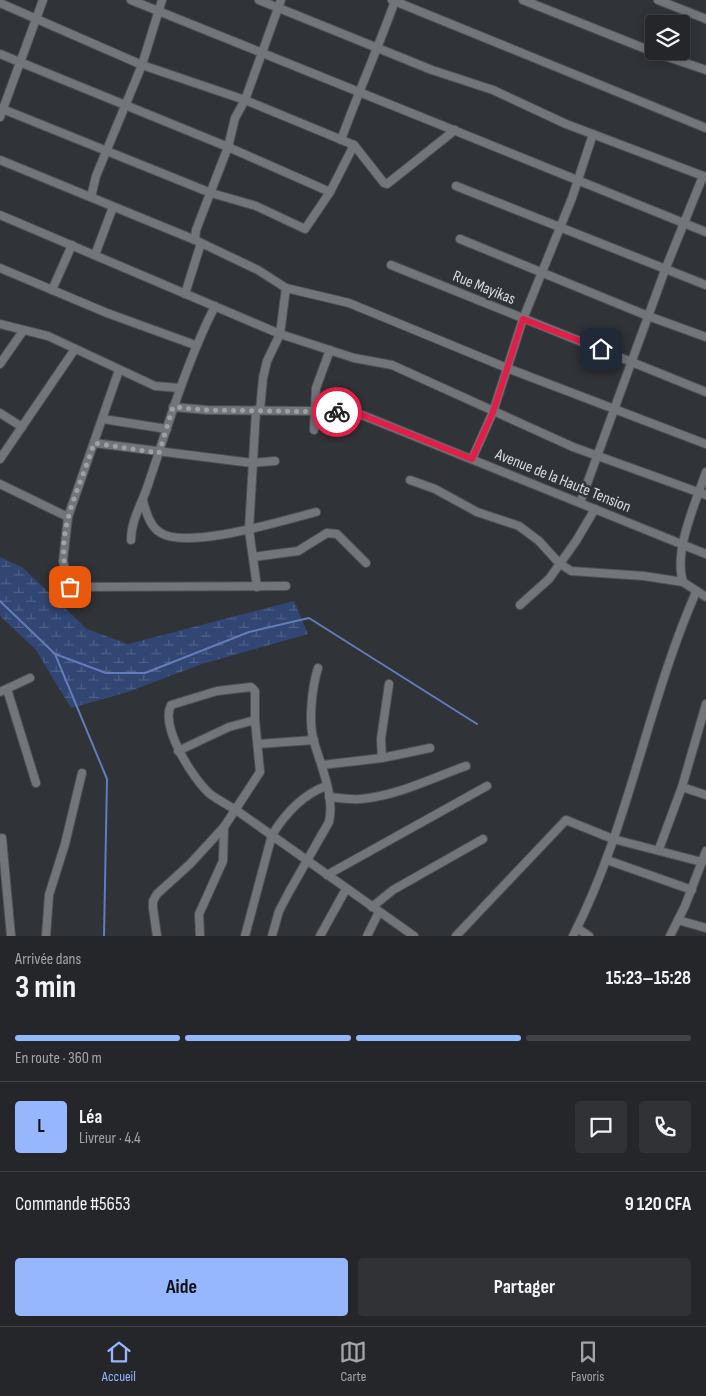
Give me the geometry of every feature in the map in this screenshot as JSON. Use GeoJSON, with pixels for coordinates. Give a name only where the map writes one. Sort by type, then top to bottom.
{"type":"FeatureCollection","features":[{"type":"Feature","properties":{"kind":"street"},"geometry":{"type":"LineString","coordinates":[[43,0],[21,63],[1,111],[211,193],[256,206],[305,229],[330,192],[354,145]]}},
{"type":"Feature","properties":{"kind":"street"},"geometry":{"type":"LineString","coordinates":[[131,0],[706,232]]}},
{"type":"Feature","properties":{"kind":"street"},"geometry":{"type":"LineString","coordinates":[[91,197],[96,176],[142,65],[157,11],[162,0]]}},
{"type":"Feature","properties":{"kind":"street"},"geometry":{"type":"LineString","coordinates":[[259,0],[280,4],[378,48],[432,70],[493,90],[566,124],[704,177],[665,270],[580,503]]}},
{"type":"Feature","properties":{"kind":"street"},"geometry":{"type":"LineString","coordinates":[[523,0],[656,53],[706,70]]}},
{"type":"Feature","properties":{"kind":"street"},"geometry":{"type":"LineString","coordinates":[[658,0],[706,19]]}},
{"type":"Feature","properties":{"kind":"street"},"geometry":{"type":"LineString","coordinates":[[342,140],[358,92],[378,48],[394,1],[706,128]]}},
{"type":"Feature","properties":{"kind":"street"},"geometry":{"type":"LineString","coordinates":[[0,3],[142,65],[245,100],[354,145],[381,180],[387,184],[455,130]]}},
{"type":"Feature","properties":{"kind":"street"},"geometry":{"type":"LineString","coordinates":[[185,294],[198,242],[196,230],[228,147],[235,118],[245,100],[280,4]]}},
{"type":"Feature","properties":{"kind":"street"},"geometry":{"type":"LineString","coordinates":[[0,54],[228,147],[330,192]]}},
{"type":"Feature","properties":{"kind":"street"},"geometry":{"type":"LineString","coordinates":[[472,459],[493,412],[523,319],[572,198],[576,178],[593,134]]}},
{"type":"Feature","properties":{"kind":"street"},"geometry":{"type":"LineString","coordinates":[[0,160],[198,242],[258,270],[286,288],[349,303],[507,368],[706,444]]}},
{"type":"Feature","properties":{"kind":"street"},"geometry":{"type":"LineString","coordinates":[[456,186],[706,285]]}},
{"type":"Feature","properties":{"kind":"street"},"geometry":{"type":"LineString","coordinates":[[95,255],[113,207]]}},
{"type":"Feature","properties":{"kind":"street"},"geometry":{"type":"LineString","coordinates":[[0,215],[280,334],[354,358],[392,365],[493,412],[598,456],[703,493]]}},
{"type":"Feature","properties":{"kind":"street"},"geometry":{"type":"LineString","coordinates":[[460,239],[648,316],[706,337]]}},
{"type":"Feature","properties":{"kind":"street"},"geometry":{"type":"LineString","coordinates":[[52,290],[72,245]]}},
{"type":"Feature","properties":{"kind":"street","name":"Rue Mayikas"},"geometry":{"type":"LineString","coordinates":[[391,265],[706,392]]}},
{"type":"Feature","properties":{"kind":"street"},"geometry":{"type":"LineString","coordinates":[[0,268],[195,345]]}},
{"type":"Feature","properties":{"kind":"street"},"geometry":{"type":"LineString","coordinates":[[257,587],[249,530],[252,463],[262,378],[267,361],[280,334],[286,288]]}},
{"type":"Feature","properties":{"kind":"street"},"geometry":{"type":"LineString","coordinates":[[131,540],[131,528],[143,501],[195,345],[215,306]]}},
{"type":"Feature","properties":{"kind":"street"},"geometry":{"type":"LineString","coordinates":[[0,324],[48,336],[155,386],[180,388]]}},
{"type":"Feature","properties":{"kind":"street"},"geometry":{"type":"LineString","coordinates":[[0,364],[23,331]]}},
{"type":"Feature","properties":{"kind":"street"},"geometry":{"type":"LineString","coordinates":[[0,459],[75,349]]}},
{"type":"Feature","properties":{"kind":"street"},"geometry":{"type":"LineString","coordinates":[[314,430],[316,388],[330,350]]}},
{"type":"Feature","properties":{"kind":"street"},"geometry":{"type":"LineString","coordinates":[[119,370],[103,419],[72,499],[68,517],[63,560],[71,588],[286,586]]}},
{"type":"Feature","properties":{"kind":"street","name":"Avenue de la Haute Tension"},"geometry":{"type":"LineString","coordinates":[[173,407],[314,411],[362,415],[706,554]]}},
{"type":"Feature","properties":{"kind":"street"},"geometry":{"type":"LineString","coordinates":[[0,413],[22,427]]}},
{"type":"Feature","properties":{"kind":"street"},"geometry":{"type":"LineString","coordinates":[[103,419],[167,429]]}},
{"type":"Feature","properties":{"kind":"street"},"geometry":{"type":"LineString","coordinates":[[94,443],[159,453],[252,463],[275,461]]}},
{"type":"Feature","properties":{"kind":"street"},"geometry":{"type":"LineString","coordinates":[[684,582],[680,564],[683,545],[703,493],[706,472]]}},
{"type":"Feature","properties":{"kind":"street"},"geometry":{"type":"LineString","coordinates":[[410,480],[435,489],[477,512],[519,526],[539,541],[559,563],[577,572],[644,576],[684,582],[696,592],[706,597]]}},
{"type":"Feature","properties":{"kind":"street"},"geometry":{"type":"LineString","coordinates":[[0,484],[68,517]]}},
{"type":"Feature","properties":{"kind":"street"},"geometry":{"type":"LineString","coordinates":[[143,501],[153,526],[166,536],[182,540],[249,530],[316,512]]}},
{"type":"Feature","properties":{"kind":"street"},"geometry":{"type":"LineString","coordinates":[[520,605],[549,578],[576,541],[595,509]]}},
{"type":"Feature","properties":{"kind":"street"},"geometry":{"type":"LineString","coordinates":[[253,557],[298,552],[327,533],[332,532],[337,534],[366,563]]}},
{"type":"Feature","properties":{"kind":"street"},"geometry":{"type":"LineString","coordinates":[[572,936],[600,880],[629,796],[646,735],[696,592]]}},
{"type":"Feature","properties":{"kind":"street"},"geometry":{"type":"LineString","coordinates":[[272,936],[279,911],[329,822],[331,813],[322,766],[314,740],[313,694],[318,668]]}},
{"type":"Feature","properties":{"kind":"street"},"geometry":{"type":"LineString","coordinates":[[30,678],[3,690],[36,784]]}},
{"type":"Feature","properties":{"kind":"street"},"geometry":{"type":"LineString","coordinates":[[382,758],[381,739],[389,684]]}},
{"type":"Feature","properties":{"kind":"street"},"geometry":{"type":"LineString","coordinates":[[157,936],[153,908],[153,901],[157,894],[190,864],[224,827],[236,810],[260,772],[255,720],[255,691],[251,687],[217,691],[172,705],[168,714],[178,751],[210,794],[236,810],[376,909],[409,935]]}},
{"type":"Feature","properties":{"kind":"street"},"geometry":{"type":"LineString","coordinates":[[659,849],[682,787],[706,704]]}},
{"type":"Feature","properties":{"kind":"street"},"geometry":{"type":"LineString","coordinates":[[178,751],[229,727],[255,720]]}},
{"type":"Feature","properties":{"kind":"street"},"geometry":{"type":"LineString","coordinates":[[258,744],[314,740]]}},
{"type":"Feature","properties":{"kind":"street"},"geometry":{"type":"LineString","coordinates":[[322,766],[382,758],[430,748]]}},
{"type":"Feature","properties":{"kind":"street"},"geometry":{"type":"LineString","coordinates":[[329,797],[361,799],[377,796],[412,787],[466,766]]}},
{"type":"Feature","properties":{"kind":"street"},"geometry":{"type":"LineString","coordinates":[[46,936],[49,895],[65,844],[82,773]]}},
{"type":"Feature","properties":{"kind":"street"},"geometry":{"type":"LineString","coordinates":[[245,936],[272,836],[280,822],[308,794],[326,786]]}},
{"type":"Feature","properties":{"kind":"street"},"geometry":{"type":"LineString","coordinates":[[327,875],[487,786]]}},
{"type":"Feature","properties":{"kind":"street"},"geometry":{"type":"LineString","coordinates":[[682,787],[706,795]]}},
{"type":"Feature","properties":{"kind":"street"},"geometry":{"type":"LineString","coordinates":[[456,936],[566,820],[613,839],[659,849],[702,862]]}},
{"type":"Feature","properties":{"kind":"street"},"geometry":{"type":"LineString","coordinates":[[200,936],[199,914],[223,861],[224,827]]}},
{"type":"Feature","properties":{"kind":"street"},"geometry":{"type":"LineString","coordinates":[[2,838],[12,936]]}},
{"type":"Feature","properties":{"kind":"street"},"geometry":{"type":"LineString","coordinates":[[367,936],[376,909],[410,880],[483,839]]}},
{"type":"Feature","properties":{"kind":"street"},"geometry":{"type":"LineString","coordinates":[[670,936],[692,890],[706,851]]}},
{"type":"Feature","properties":{"kind":"street"},"geometry":{"type":"LineString","coordinates":[[607,860],[692,890]]}},
{"type":"Feature","properties":{"kind":"street"},"geometry":{"type":"LineString","coordinates":[[320,936],[346,889]]}},
{"type":"Feature","properties":{"kind":"street"},"geometry":{"type":"LineString","coordinates":[[678,920],[706,928]]}},
{"type":"Feature","properties":{"kind":"street"},"geometry":{"type":"LineString","coordinates":[[577,928],[589,936]]}},
{"type":"Feature","properties":{"kind":"green space"},"geometry":{"type":"Polygon","coordinates":[[[0,557],[22,567],[87,629],[128,644],[294,601],[308,634],[202,664],[125,693],[71,708],[36,650],[0,616],[0,557]]]}},
{"type":"Feature","properties":{"kind":"waterway"},"geometry":{"type":"LineString","coordinates":[[0,601],[55,654],[107,779],[104,936]]}},
{"type":"Feature","properties":{"kind":"waterway"},"geometry":{"type":"LineString","coordinates":[[55,654],[106,673],[145,673],[249,632],[309,618],[477,724]]}},
{"type":"Feature","properties":{"kind":"way so far"},"geometry":{"type":"LineString","coordinates":[[70,587],[63,560],[68,517],[72,499],[90,458],[94,443],[159,453],[173,407],[207,410],[337,412]]}},
{"type":"Feature","properties":{"kind":"route"},"geometry":{"type":"LineString","coordinates":[[337,412],[362,415],[472,459],[493,412],[523,319],[601,349]]}}]}
